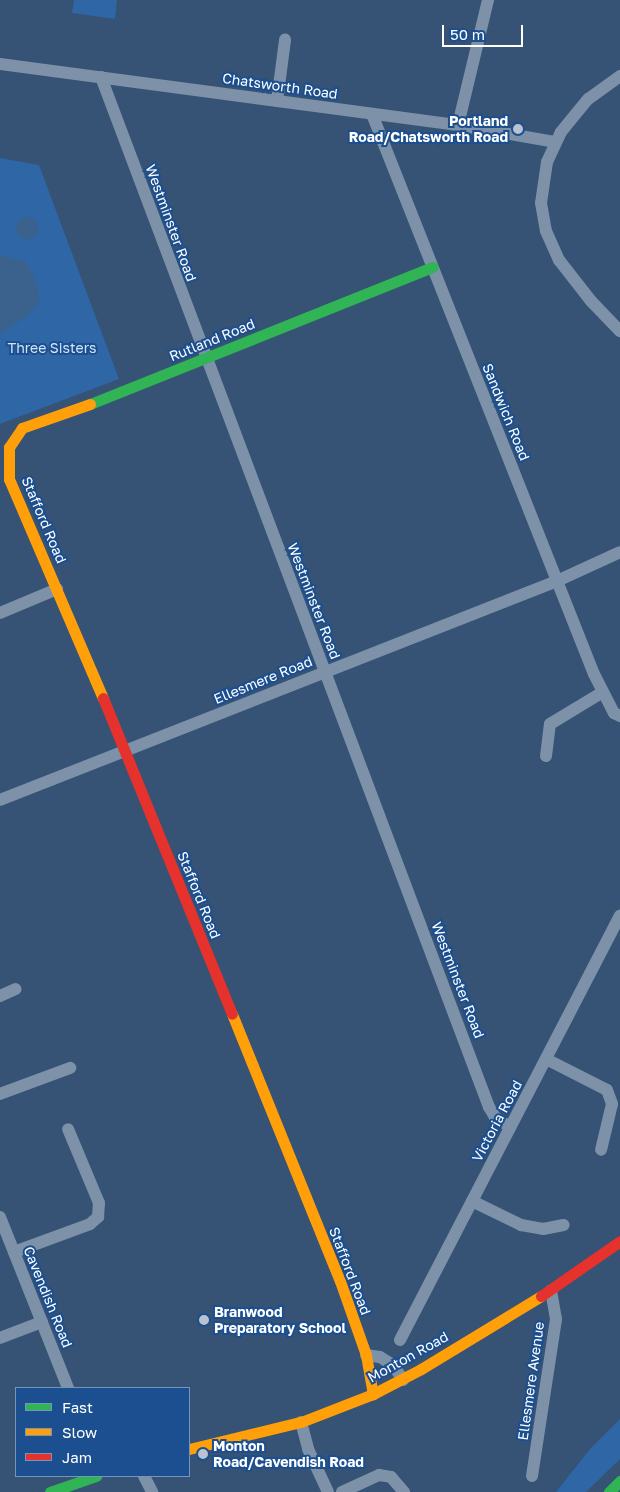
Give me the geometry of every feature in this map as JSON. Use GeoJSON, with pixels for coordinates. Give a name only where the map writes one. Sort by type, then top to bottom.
{"type":"FeatureCollection","features":[{"type":"Feature","properties":{"kind":"main road","name":"Rutland Road"},"geometry":{"type":"LineString","coordinates":[[9,447],[22,428],[205,359],[433,268]]}},
{"type":"Feature","properties":{"kind":"main road","name":"Stafford Road"},"geometry":{"type":"LineString","coordinates":[[9,447],[5,480],[57,589],[126,751],[340,1282],[366,1355],[373,1394]]}},
{"type":"Feature","properties":{"kind":"main road","name":"Monton Road"},"geometry":{"type":"LineString","coordinates":[[190,1449],[301,1422],[373,1394],[403,1380],[551,1290],[620,1242]]}},
{"type":"Feature","properties":{"kind":"main road"},"geometry":{"type":"LineString","coordinates":[[50,1492],[93,1477]]}},
{"type":"Feature","properties":{"kind":"main road"},"geometry":{"type":"LineString","coordinates":[[609,1492],[620,1481]]}},
{"type":"Feature","properties":{"kind":"street"},"geometry":{"type":"LineString","coordinates":[[458,125],[488,0]]}},
{"type":"Feature","properties":{"kind":"street"},"geometry":{"type":"LineString","coordinates":[[277,101],[285,40]]}},
{"type":"Feature","properties":{"kind":"street","name":"Chatsworth Road"},"geometry":{"type":"LineString","coordinates":[[0,64],[458,125],[555,142]]}},
{"type":"Feature","properties":{"kind":"street"},"geometry":{"type":"LineString","coordinates":[[620,76],[577,110],[555,142],[542,188],[542,217],[546,231],[568,274],[620,331]]}},
{"type":"Feature","properties":{"kind":"street","name":"Westminster Road"},"geometry":{"type":"LineString","coordinates":[[101,77],[205,359],[326,672],[488,1107],[495,1117],[510,1127]]}},
{"type":"Feature","properties":{"kind":"street","name":"Sandwich Road"},"geometry":{"type":"LineString","coordinates":[[372,114],[557,581],[603,692],[614,713],[620,716]]}},
{"type":"Feature","properties":{"kind":"street","name":"Ellesmere Road"},"geometry":{"type":"LineString","coordinates":[[0,800],[557,581],[620,552]]}},
{"type":"Feature","properties":{"kind":"street"},"geometry":{"type":"LineString","coordinates":[[0,613],[57,589]]}},
{"type":"Feature","properties":{"kind":"street"},"geometry":{"type":"LineString","coordinates":[[546,756],[550,724],[603,692]]}},
{"type":"Feature","properties":{"kind":"street","name":"Victoria Road"},"geometry":{"type":"LineString","coordinates":[[400,1340],[510,1127],[548,1060],[620,916]]}},
{"type":"Feature","properties":{"kind":"street"},"geometry":{"type":"LineString","coordinates":[[0,996],[16,990]]}},
{"type":"Feature","properties":{"kind":"street"},"geometry":{"type":"LineString","coordinates":[[548,1060],[608,1090],[612,1104],[601,1150]]}},
{"type":"Feature","properties":{"kind":"street"},"geometry":{"type":"LineString","coordinates":[[0,1094],[70,1068]]}},
{"type":"Feature","properties":{"kind":"street"},"geometry":{"type":"LineString","coordinates":[[14,1252],[90,1224],[98,1217],[99,1203],[78,1140],[68,1129]]}},
{"type":"Feature","properties":{"kind":"street"},"geometry":{"type":"LineString","coordinates":[[472,1201],[520,1225],[543,1228],[564,1225]]}},
{"type":"Feature","properties":{"kind":"street","name":"Cavendish Road"},"geometry":{"type":"LineString","coordinates":[[0,1217],[68,1387]]}},
{"type":"Feature","properties":{"kind":"street","name":"Ellesmere Avenue"},"geometry":{"type":"LineString","coordinates":[[532,1476],[556,1319],[551,1290]]}},
{"type":"Feature","properties":{"kind":"street"},"geometry":{"type":"LineString","coordinates":[[0,1338],[42,1322]]}},
{"type":"Feature","properties":{"kind":"street"},"geometry":{"type":"LineString","coordinates":[[366,1355],[380,1357],[393,1364],[403,1380]]}},
{"type":"Feature","properties":{"kind":"street"},"geometry":{"type":"LineString","coordinates":[[301,1422],[308,1449],[328,1492]]}},
{"type":"Feature","properties":{"kind":"street"},"geometry":{"type":"LineString","coordinates":[[342,1492],[378,1475],[391,1478],[404,1492]]}},
{"type":"Feature","properties":{"kind":"street"},"geometry":{"type":"LineString","coordinates":[[144,1477],[152,1492]]}},
{"type":"Feature","properties":{"kind":"green space"},"geometry":{"type":"Polygon","coordinates":[[[74,0],[117,0],[115,19],[72,13],[74,0]]]}},
{"type":"Feature","properties":{"kind":"green space","name":"Three Sisters"},"geometry":{"type":"Polygon","coordinates":[[[0,158],[39,165],[119,379],[0,424],[0,158]]]}},
{"type":"Feature","properties":{"kind":"green space"},"geometry":{"type":"Polygon","coordinates":[[[620,1419],[620,1459],[586,1492],[556,1492],[590,1449],[620,1419]]]}},
{"type":"Feature","properties":{"kind":"shaded area"},"geometry":{"type":"Polygon","coordinates":[[[27,217],[35,220],[38,228],[35,236],[27,239],[19,236],[16,228],[19,220],[27,217]]]}},
{"type":"Feature","properties":{"kind":"shaded area"},"geometry":{"type":"Polygon","coordinates":[[[0,255],[25,261],[35,278],[40,300],[26,317],[0,333],[0,255]]]}},
{"type":"Feature","properties":{"kind":"traffic: fast"},"geometry":{"type":"LineString","coordinates":[[90,404],[433,267]]}},
{"type":"Feature","properties":{"kind":"traffic: fast"},"geometry":{"type":"LineString","coordinates":[[50,1492],[93,1477]]}},
{"type":"Feature","properties":{"kind":"traffic: fast"},"geometry":{"type":"LineString","coordinates":[[609,1492],[620,1481]]}},
{"type":"Feature","properties":{"kind":"traffic: slow"},"geometry":{"type":"LineString","coordinates":[[90,404],[22,428],[9,447],[9,479],[103,698]]}},
{"type":"Feature","properties":{"kind":"traffic: slow"},"geometry":{"type":"LineString","coordinates":[[232,1014],[340,1281],[366,1355],[373,1394]]}},
{"type":"Feature","properties":{"kind":"traffic: slow"},"geometry":{"type":"LineString","coordinates":[[190,1449],[301,1422],[373,1394],[421,1369],[541,1296]]}},
{"type":"Feature","properties":{"kind":"traffic: jam"},"geometry":{"type":"LineString","coordinates":[[103,698],[232,1014]]}},
{"type":"Feature","properties":{"kind":"traffic: jam"},"geometry":{"type":"LineString","coordinates":[[541,1296],[620,1241]]}},
{"type":"Feature","properties":{"kind":"place","name":"Portland Road/Chatsworth Road"},"geometry":{"type":"Point","coordinates":[518,129]}},
{"type":"Feature","properties":{"kind":"place","name":"Branwood Preparatory School"},"geometry":{"type":"Point","coordinates":[204,1320]}},
{"type":"Feature","properties":{"kind":"place","name":"Monton Road/Cavendish Road"},"geometry":{"type":"Point","coordinates":[203,1454]}}]}
